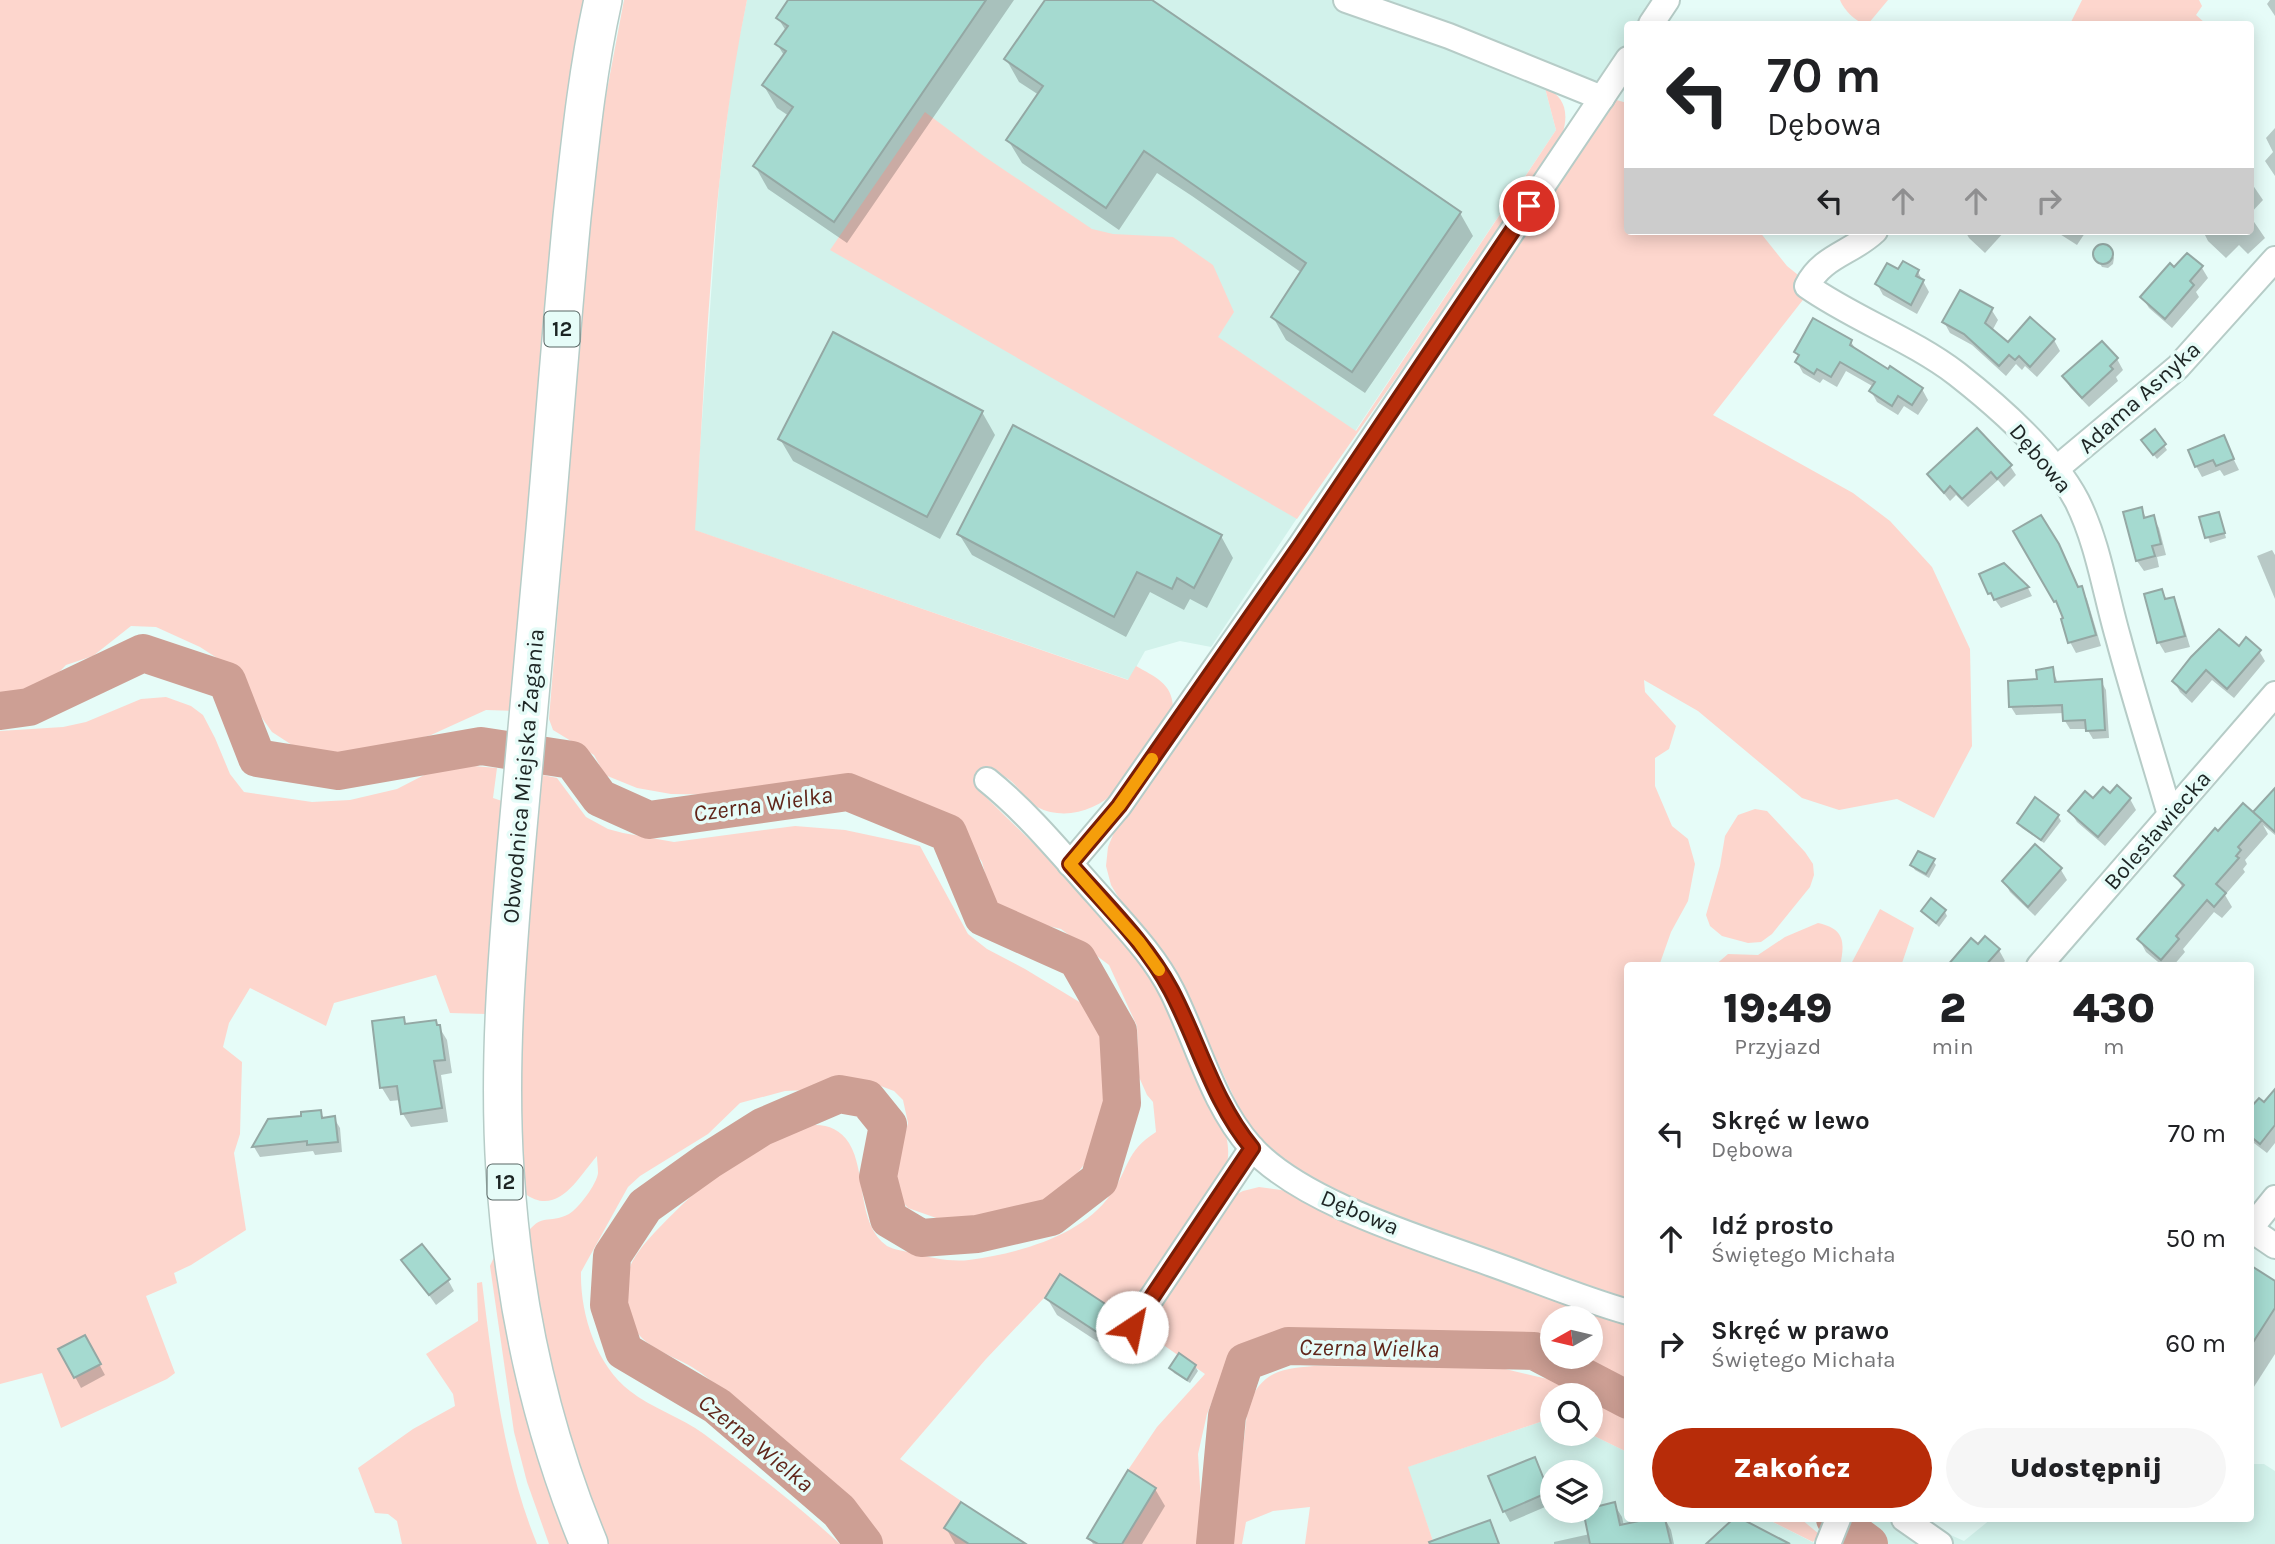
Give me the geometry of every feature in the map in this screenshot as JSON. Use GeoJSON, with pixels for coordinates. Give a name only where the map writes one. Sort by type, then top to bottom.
{"type":"FeatureCollection","features":[{"type":"Feature","properties":{"kind":"main road","name":"Obwodnica Miejska Żagania"},"geometry":{"type":"LineString","coordinates":[[589,1544],[554,1446],[531,1359],[508,1214],[502,1127],[503,1037],[533,659],[581,135],[603,0]]}},
{"type":"Feature","properties":{"kind":"street"},"geometry":{"type":"LineString","coordinates":[[1346,0],[1449,36],[1602,98]]}},
{"type":"Feature","properties":{"kind":"street"},"geometry":{"type":"LineString","coordinates":[[1653,21],[1667,0]]}},
{"type":"Feature","properties":{"kind":"street"},"geometry":{"type":"LineString","coordinates":[[1070,864],[1119,806],[1301,545],[1624,65]]}},
{"type":"Feature","properties":{"kind":"street","name":"Dębowa"},"geometry":{"type":"LineString","coordinates":[[1870,235],[1823,264],[1813,274],[1807,286],[1956,373],[2031,440],[2056,469],[2077,500],[2092,540],[2170,815]]}},
{"type":"Feature","properties":{"kind":"street","name":"Adama Asnyka"},"geometry":{"type":"LineString","coordinates":[[2056,469],[2178,367],[2275,259]]}},
{"type":"Feature","properties":{"kind":"street","name":"Bolesławiecka"},"geometry":{"type":"LineString","coordinates":[[2042,962],[2275,694]]}},
{"type":"Feature","properties":{"kind":"street","name":"Dębowa"},"geometry":{"type":"LineString","coordinates":[[987,780],[1002,792],[1070,864],[1139,942],[1159,970],[1179,1007],[1223,1107],[1252,1148],[1290,1179],[1341,1206],[1439,1245],[1624,1311]]}},
{"type":"Feature","properties":{"kind":"street"},"geometry":{"type":"LineString","coordinates":[[1132,1327],[1252,1148]]}},
{"type":"Feature","properties":{"kind":"street"},"geometry":{"type":"LineString","coordinates":[[2254,1224],[2275,1198]]}},
{"type":"Feature","properties":{"kind":"street"},"geometry":{"type":"LineString","coordinates":[[2254,1232],[2275,1246]]}},
{"type":"Feature","properties":{"kind":"street"},"geometry":{"type":"LineString","coordinates":[[1828,1544],[1837,1522]]}},
{"type":"Feature","properties":{"kind":"street"},"geometry":{"type":"LineString","coordinates":[[1908,1522],[1940,1544]]}},
{"type":"Feature","properties":{"kind":"shaded area"},"geometry":{"type":"Polygon","coordinates":[[[0,0],[590,0],[514,711],[486,710],[431,735],[366,754],[319,756],[292,745],[272,732],[243,691],[231,667],[200,647],[156,627],[131,626],[93,656],[66,665],[37,695],[11,704],[0,703],[0,0]]]}},
{"type":"Feature","properties":{"kind":"shaded area"},"geometry":{"type":"Polygon","coordinates":[[[624,0],[747,0],[725,131],[718,197],[695,530],[1128,680],[1136,666],[1166,686],[1172,699],[1173,707],[1117,790],[1090,808],[1069,813],[1047,811],[1033,804],[1009,779],[997,775],[976,787],[1087,898],[1145,970],[1169,1011],[1219,1116],[1227,1138],[1228,1150],[1224,1173],[1128,1319],[1059,1274],[1044,1298],[986,1359],[900,1459],[961,1501],[945,1528],[969,1544],[883,1544],[822,1475],[749,1410],[701,1373],[650,1345],[636,1331],[627,1302],[627,1277],[630,1268],[640,1250],[657,1230],[708,1181],[740,1157],[772,1138],[802,1126],[829,1127],[849,1143],[855,1155],[871,1225],[887,1246],[934,1258],[955,1260],[1008,1253],[1066,1232],[1098,1209],[1111,1194],[1133,1153],[1156,1132],[1153,1102],[1139,1077],[1137,1026],[1109,965],[1061,929],[1006,916],[991,896],[982,862],[955,823],[920,802],[872,784],[819,782],[731,795],[671,794],[637,788],[605,775],[594,755],[553,730],[549,719],[595,154],[624,0]]]}},
{"type":"Feature","properties":{"kind":"shaded area"},"geometry":{"type":"Polygon","coordinates":[[[747,0],[1667,0],[1653,21],[1624,21],[1624,64],[1602,98],[1545,88],[1556,130],[1211,647],[1180,641],[1145,651],[1129,680],[694,530],[719,185],[733,68],[747,0]]]}},
{"type":"Feature","properties":{"kind":"shaded area"},"geometry":{"type":"Polygon","coordinates":[[[1840,0],[1888,0],[1870,21],[1858,21],[1840,0]]]}},
{"type":"Feature","properties":{"kind":"shaded area"},"geometry":{"type":"Polygon","coordinates":[[[2082,0],[2199,0],[2202,6],[2196,15],[2203,21],[2072,21],[2082,0]]]}},
{"type":"Feature","properties":{"kind":"shaded area"},"geometry":{"type":"Polygon","coordinates":[[[1545,88],[1558,96],[1564,107],[1562,135],[1493,240],[1297,519],[830,250],[925,112],[985,157],[1092,229],[1113,234],[1173,237],[1213,265],[1234,312],[1218,337],[1356,431],[1556,130],[1545,88]]]}},
{"type":"Feature","properties":{"kind":"shaded area"},"geometry":{"type":"Polygon","coordinates":[[[1613,99],[1624,102],[1624,235],[1762,235],[1787,266],[1813,287],[1713,415],[1853,493],[1890,521],[1932,567],[1970,649],[1972,746],[1934,818],[1897,799],[1839,810],[1802,798],[1698,711],[1644,680],[1645,692],[1676,726],[1669,749],[1655,758],[1655,786],[1672,826],[1688,839],[1695,864],[1688,901],[1671,932],[1660,962],[1624,962],[1624,1300],[1500,1256],[1327,1188],[1265,1150],[1245,1121],[1186,994],[1154,940],[1120,900],[1111,885],[1106,866],[1108,847],[1115,830],[1319,540],[1613,99]]]}},
{"type":"Feature","properties":{"kind":"shaded area"},"geometry":{"type":"Polygon","coordinates":[[[166,697],[191,706],[203,715],[230,774],[244,792],[312,802],[350,800],[397,789],[430,772],[474,766],[497,768],[493,798],[505,802],[486,1014],[450,1013],[436,975],[334,1003],[326,1026],[250,988],[229,1023],[223,1047],[242,1062],[240,1134],[234,1153],[246,1230],[174,1273],[177,1283],[146,1296],[175,1373],[61,1428],[42,1373],[0,1384],[0,731],[63,727],[86,722],[141,699],[166,697]]]}},
{"type":"Feature","properties":{"kind":"shaded area"},"geometry":{"type":"Polygon","coordinates":[[[538,774],[557,778],[586,817],[608,829],[623,833],[674,842],[795,826],[845,830],[920,846],[968,934],[987,949],[1086,1006],[1096,1018],[1104,1043],[1108,1079],[1103,1129],[1093,1153],[1066,1188],[1038,1206],[990,1217],[942,1220],[908,1208],[901,1200],[895,1184],[908,1123],[903,1100],[894,1091],[873,1083],[832,1084],[808,1090],[785,1091],[740,1103],[708,1134],[640,1176],[628,1187],[581,1272],[583,1304],[592,1337],[599,1353],[618,1380],[638,1397],[704,1434],[840,1544],[601,1544],[561,1428],[525,1236],[541,1221],[562,1217],[577,1207],[597,1178],[597,1156],[575,1183],[557,1198],[536,1200],[524,1193],[513,1094],[538,774]]]}},
{"type":"Feature","properties":{"kind":"shaded area"},"geometry":{"type":"Polygon","coordinates":[[[1755,809],[1767,811],[1805,852],[1813,864],[1814,875],[1810,887],[1772,934],[1761,942],[1748,943],[1722,936],[1710,926],[1706,915],[1720,866],[1725,836],[1738,815],[1755,809]]]}},
{"type":"Feature","properties":{"kind":"shaded area"},"geometry":{"type":"Polygon","coordinates":[[[1880,909],[1914,928],[1902,962],[1852,962],[1880,909]]]}},
{"type":"Feature","properties":{"kind":"shaded area"},"geometry":{"type":"Polygon","coordinates":[[[1818,923],[1834,929],[1842,943],[1840,962],[1719,962],[1728,954],[1758,955],[1785,937],[1818,923]]]}},
{"type":"Feature","properties":{"kind":"shaded area"},"geometry":{"type":"Polygon","coordinates":[[[1259,1187],[1288,1191],[1586,1306],[1540,1306],[1540,1345],[1527,1339],[1488,1332],[1425,1337],[1259,1337],[1247,1342],[1229,1361],[1207,1414],[1198,1454],[1202,1519],[1200,1544],[1122,1544],[1155,1488],[1128,1470],[1157,1427],[1205,1374],[1139,1328],[1231,1197],[1259,1187]]]}},
{"type":"Feature","properties":{"kind":"shaded area"},"geometry":{"type":"Polygon","coordinates":[[[499,1246],[576,1544],[549,1544],[527,1482],[514,1432],[490,1266],[499,1246]]]}},
{"type":"Feature","properties":{"kind":"shaded area"},"geometry":{"type":"Polygon","coordinates":[[[482,1282],[501,1415],[525,1513],[537,1544],[402,1544],[397,1521],[388,1514],[375,1513],[358,1468],[413,1429],[455,1406],[453,1394],[426,1354],[478,1321],[477,1283],[482,1282]]]}},
{"type":"Feature","properties":{"kind":"shaded area"},"geometry":{"type":"Polygon","coordinates":[[[1603,1313],[1624,1321],[1624,1385],[1591,1369],[1603,1369],[1603,1313]]]}},
{"type":"Feature","properties":{"kind":"shaded area"},"geometry":{"type":"Polygon","coordinates":[[[1314,1366],[1501,1368],[1565,1383],[1540,1383],[1540,1422],[1408,1467],[1434,1544],[1305,1544],[1310,1507],[1273,1511],[1246,1522],[1242,1544],[1232,1544],[1248,1405],[1260,1385],[1282,1371],[1314,1366]]]}},
{"type":"Feature","properties":{"kind":"shaded area"},"geometry":{"type":"Polygon","coordinates":[[[1603,1401],[1624,1412],[1624,1451],[1603,1440],[1603,1401]]]}},
{"type":"Feature","properties":{"kind":"shaded area"},"geometry":{"type":"Polygon","coordinates":[[[1540,1422],[1540,1446],[1603,1446],[1603,1440],[1624,1451],[1624,1522],[1773,1522],[1816,1544],[1434,1544],[1407,1467],[1540,1422]]]}},
{"type":"Feature","properties":{"kind":"shaded area"},"geometry":{"type":"Polygon","coordinates":[[[2254,1464],[2264,1464],[2275,1471],[2275,1544],[1853,1544],[1864,1522],[1922,1522],[1964,1541],[1987,1522],[2254,1522],[2254,1464]]]}},
{"type":"Feature","properties":{"kind":"shaded area"},"geometry":{"type":"Polygon","coordinates":[[[1773,1522],[1805,1522],[1819,1534],[1813,1542],[1773,1522]]]}},
{"type":"Feature","properties":{"kind":"building"},"geometry":{"type":"Polygon","coordinates":[[[788,0],[986,0],[834,222],[753,166],[793,107],[762,85],[786,51],[775,44],[788,26],[776,18],[788,0]]]}},
{"type":"Feature","properties":{"kind":"building"},"geometry":{"type":"Polygon","coordinates":[[[1045,0],[1152,0],[1461,212],[1352,372],[1271,317],[1306,263],[1144,151],[1106,208],[1006,140],[1043,86],[1004,59],[1045,0]]]}},
{"type":"Feature","properties":{"kind":"building"},"geometry":{"type":"Polygon","coordinates":[[[2103,244],[2110,247],[2113,254],[2110,261],[2103,264],[2096,261],[2093,254],[2096,247],[2103,244]]]}},
{"type":"Feature","properties":{"kind":"building"},"geometry":{"type":"Polygon","coordinates":[[[2187,253],[2203,266],[2190,281],[2194,285],[2165,319],[2140,297],[2170,263],[2174,267],[2187,253]]]}},
{"type":"Feature","properties":{"kind":"building"},"geometry":{"type":"Polygon","coordinates":[[[1903,261],[1919,270],[1916,276],[1924,280],[1911,305],[1875,284],[1887,263],[1898,269],[1903,261]]]}},
{"type":"Feature","properties":{"kind":"building"},"geometry":{"type":"Polygon","coordinates":[[[1960,290],[1993,308],[1985,323],[2008,342],[2030,317],[2055,339],[2030,367],[2019,356],[2015,360],[2009,355],[1999,366],[1964,334],[1942,322],[1960,290]]]}},
{"type":"Feature","properties":{"kind":"building"},"geometry":{"type":"Polygon","coordinates":[[[1813,318],[1852,340],[1850,345],[1888,369],[1890,366],[1923,388],[1912,405],[1898,396],[1892,406],[1869,391],[1875,382],[1840,362],[1831,377],[1817,369],[1814,374],[1795,362],[1799,355],[1794,352],[1813,318]]]}},
{"type":"Feature","properties":{"kind":"building"},"geometry":{"type":"Polygon","coordinates":[[[833,332],[983,411],[927,517],[778,439],[833,332]]]}},
{"type":"Feature","properties":{"kind":"building"},"geometry":{"type":"Polygon","coordinates":[[[2102,341],[2118,358],[2110,366],[2113,369],[2082,398],[2062,376],[2102,341]]]}},
{"type":"Feature","properties":{"kind":"building"},"geometry":{"type":"Polygon","coordinates":[[[1013,425],[1222,535],[1194,588],[1177,578],[1172,589],[1137,572],[1114,617],[957,534],[1013,425]]]}},
{"type":"Feature","properties":{"kind":"building"},"geometry":{"type":"Polygon","coordinates":[[[1977,428],[2012,465],[1997,479],[1991,472],[1962,499],[1950,486],[1944,493],[1927,474],[1977,428]]]}},
{"type":"Feature","properties":{"kind":"building"},"geometry":{"type":"Polygon","coordinates":[[[2155,429],[2166,444],[2153,455],[2141,440],[2155,429]]]}},
{"type":"Feature","properties":{"kind":"building"},"geometry":{"type":"Polygon","coordinates":[[[2224,435],[2234,459],[2216,466],[2213,460],[2195,467],[2188,450],[2224,435]]]}},
{"type":"Feature","properties":{"kind":"building"},"geometry":{"type":"Polygon","coordinates":[[[2142,507],[2144,518],[2154,515],[2161,544],[2152,546],[2155,556],[2136,561],[2123,512],[2142,507]]]}},
{"type":"Feature","properties":{"kind":"building"},"geometry":{"type":"Polygon","coordinates":[[[2219,512],[2225,533],[2205,538],[2199,517],[2219,512]]]}},
{"type":"Feature","properties":{"kind":"building"},"geometry":{"type":"Polygon","coordinates":[[[2041,515],[2059,544],[2078,587],[2082,586],[2096,635],[2068,643],[2056,601],[2054,602],[2013,531],[2041,515]]]}},
{"type":"Feature","properties":{"kind":"building"},"geometry":{"type":"Polygon","coordinates":[[[2004,563],[2029,587],[1994,600],[1991,593],[1988,594],[1979,574],[2004,563]]]}},
{"type":"Feature","properties":{"kind":"building"},"geometry":{"type":"Polygon","coordinates":[[[2162,589],[2165,599],[2174,597],[2185,636],[2157,643],[2144,594],[2162,589]]]}},
{"type":"Feature","properties":{"kind":"building"},"geometry":{"type":"Polygon","coordinates":[[[2219,629],[2239,646],[2246,637],[2261,650],[2227,689],[2206,670],[2186,693],[2172,681],[2219,629]]]}},
{"type":"Feature","properties":{"kind":"building"},"geometry":{"type":"Polygon","coordinates":[[[2053,667],[2055,682],[2102,679],[2105,730],[2086,731],[2085,720],[2063,721],[2062,705],[2009,707],[2008,681],[2037,679],[2036,670],[2053,667]]]}},
{"type":"Feature","properties":{"kind":"building"},"geometry":{"type":"Polygon","coordinates":[[[2117,785],[2131,798],[2098,837],[2068,811],[2085,791],[2093,798],[2103,787],[2110,793],[2117,785]]]}},
{"type":"Feature","properties":{"kind":"building"},"geometry":{"type":"Polygon","coordinates":[[[2275,788],[2275,832],[2253,812],[2275,788]]]}},
{"type":"Feature","properties":{"kind":"building"},"geometry":{"type":"Polygon","coordinates":[[[2035,797],[2059,815],[2041,840],[2017,823],[2035,797]]]}},
{"type":"Feature","properties":{"kind":"building"},"geometry":{"type":"Polygon","coordinates":[[[2243,803],[2262,820],[2238,847],[2241,850],[2236,856],[2239,858],[2216,884],[2226,893],[2214,907],[2207,900],[2176,936],[2179,939],[2161,960],[2137,939],[2184,885],[2174,876],[2215,828],[2218,831],[2243,803]]]}},
{"type":"Feature","properties":{"kind":"building"},"geometry":{"type":"Polygon","coordinates":[[[2035,844],[2062,868],[2028,907],[2002,881],[2035,844]]]}},
{"type":"Feature","properties":{"kind":"building"},"geometry":{"type":"Polygon","coordinates":[[[1918,851],[1935,859],[1926,874],[1910,865],[1918,851]]]}},
{"type":"Feature","properties":{"kind":"building"},"geometry":{"type":"Polygon","coordinates":[[[1931,898],[1946,910],[1936,923],[1921,911],[1931,898]]]}},
{"type":"Feature","properties":{"kind":"building"},"geometry":{"type":"Polygon","coordinates":[[[1985,936],[2000,949],[1989,962],[1950,962],[1971,938],[1978,944],[1985,936]]]}},
{"type":"Feature","properties":{"kind":"building"},"geometry":{"type":"Polygon","coordinates":[[[404,1017],[405,1024],[436,1020],[437,1025],[440,1025],[445,1060],[434,1061],[442,1108],[401,1114],[397,1086],[380,1088],[372,1021],[404,1017]]]}},
{"type":"Feature","properties":{"kind":"building"},"geometry":{"type":"Polygon","coordinates":[[[2275,1089],[2275,1125],[2260,1144],[2254,1139],[2254,1104],[2259,1098],[2264,1102],[2275,1089]]]}},
{"type":"Feature","properties":{"kind":"building"},"geometry":{"type":"Polygon","coordinates":[[[321,1110],[322,1118],[335,1116],[338,1142],[307,1145],[307,1141],[252,1147],[268,1119],[301,1116],[301,1112],[321,1110]]]}},
{"type":"Feature","properties":{"kind":"building"},"geometry":{"type":"Polygon","coordinates":[[[422,1244],[450,1279],[429,1295],[401,1260],[422,1244]]]}},
{"type":"Feature","properties":{"kind":"building"},"geometry":{"type":"Polygon","coordinates":[[[2254,1268],[2275,1281],[2275,1308],[2254,1341],[2254,1268]]]}},
{"type":"Feature","properties":{"kind":"building"},"geometry":{"type":"Polygon","coordinates":[[[1060,1274],[1122,1315],[1109,1340],[1045,1298],[1060,1274]]]}},
{"type":"Feature","properties":{"kind":"building"},"geometry":{"type":"Polygon","coordinates":[[[85,1335],[101,1364],[74,1378],[58,1349],[85,1335]]]}},
{"type":"Feature","properties":{"kind":"building"},"geometry":{"type":"Polygon","coordinates":[[[1179,1353],[1196,1365],[1187,1380],[1169,1368],[1179,1353]]]}},
{"type":"Feature","properties":{"kind":"building"},"geometry":{"type":"Polygon","coordinates":[[[1535,1457],[1540,1470],[1540,1496],[1503,1512],[1488,1476],[1535,1457]]]}},
{"type":"Feature","properties":{"kind":"building"},"geometry":{"type":"Polygon","coordinates":[[[1128,1470],[1156,1488],[1122,1544],[1098,1544],[1087,1538],[1128,1470]]]}},
{"type":"Feature","properties":{"kind":"building"},"geometry":{"type":"Polygon","coordinates":[[[961,1502],[1026,1544],[969,1544],[944,1528],[961,1502]]]}},
{"type":"Feature","properties":{"kind":"building"},"geometry":{"type":"Polygon","coordinates":[[[1615,1502],[1620,1525],[1666,1522],[1671,1544],[1590,1544],[1586,1523],[1603,1523],[1603,1505],[1615,1502]]]}},
{"type":"Feature","properties":{"kind":"building"},"geometry":{"type":"Polygon","coordinates":[[[1490,1520],[1499,1544],[1429,1542],[1490,1520]]]}},
{"type":"Feature","properties":{"kind":"building"},"geometry":{"type":"Polygon","coordinates":[[[1730,1522],[1748,1522],[1790,1544],[1706,1544],[1730,1522]]]}},
{"type":"Feature","properties":{"kind":"waterway","name":"Czerna Wielka"},"geometry":{"type":"LineString","coordinates":[[0,711],[29,707],[143,653],[227,681],[257,758],[338,771],[481,746],[572,760],[600,798],[649,820],[848,792],[948,833],[983,917],[1077,959],[1118,1031],[1122,1103],[1099,1180],[1051,1217],[977,1234],[921,1238],[889,1219],[878,1177],[888,1125],[867,1099],[839,1094],[762,1127],[708,1161],[645,1206],[612,1256],[609,1305],[624,1351],[717,1406],[839,1511],[864,1544]]}},
{"type":"Feature","properties":{"kind":"waterway","name":"Czerna Wielka"},"geometry":{"type":"LineString","coordinates":[[1215,1544],[1227,1416],[1245,1362],[1288,1346],[1534,1351],[1624,1398]]}},
{"type":"Feature","properties":{"kind":"waterway","name":"Czerna Wielka"},"geometry":{"type":"LineString","coordinates":[[1839,1522],[1869,1544]]}},
{"type":"Feature","properties":{"kind":"slow traffic"},"geometry":{"type":"LineString","coordinates":[[1152,759],[1119,806],[1070,864],[1139,942],[1159,970]]}},
{"type":"Feature","properties":{"kind":"route"},"geometry":{"type":"LineString","coordinates":[[1132,1327],[1252,1148],[1223,1107],[1171,989],[1159,970],[1139,942],[1070,864],[1119,806],[1301,545],[1529,206]]}}]}
